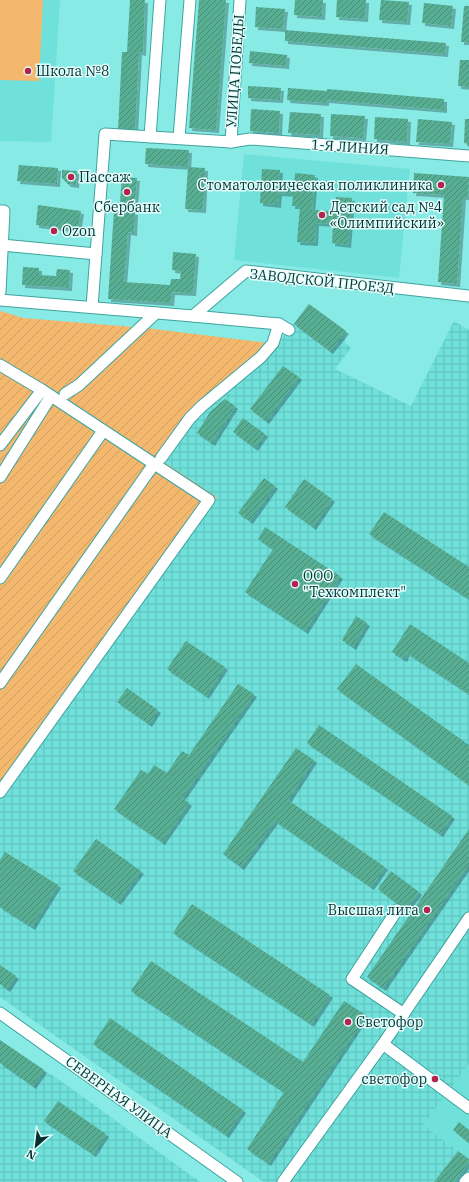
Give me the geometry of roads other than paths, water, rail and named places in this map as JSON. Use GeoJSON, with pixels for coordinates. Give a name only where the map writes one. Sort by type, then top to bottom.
{"type":"FeatureCollection","features":[{"type":"Feature","properties":{"kind":"street"},"geometry":{"type":"LineString","coordinates":[[150,137],[160,0]]}},
{"type":"Feature","properties":{"kind":"street"},"geometry":{"type":"LineString","coordinates":[[179,138],[190,0]]}},
{"type":"Feature","properties":{"kind":"street","name":"УЛИЦА ПОБЕДЫ"},"geometry":{"type":"LineString","coordinates":[[231,142],[240,0]]}},
{"type":"Feature","properties":{"kind":"street","name":"1-Я ЛИНИЯ"},"geometry":{"type":"LineString","coordinates":[[96,254],[105,134],[231,142],[250,139],[469,156]]}},
{"type":"Feature","properties":{"kind":"street"},"geometry":{"type":"LineString","coordinates":[[0,210],[4,211],[0,292]]}},
{"type":"Feature","properties":{"kind":"street"},"geometry":{"type":"LineString","coordinates":[[2,245],[96,254],[92,307]]}},
{"type":"Feature","properties":{"kind":"street","name":"ЗАВОДСКОЙ ПРОЕЗД"},"geometry":{"type":"LineString","coordinates":[[193,316],[246,271],[469,296]]}},
{"type":"Feature","properties":{"kind":"street"},"geometry":{"type":"LineString","coordinates":[[0,300],[279,324],[289,330]]}},
{"type":"Feature","properties":{"kind":"street"},"geometry":{"type":"LineString","coordinates":[[65,394],[79,385],[156,313]]}},
{"type":"Feature","properties":{"kind":"street"},"geometry":{"type":"LineString","coordinates":[[0,682],[190,418],[202,406],[261,357],[272,343],[279,324]]}},
{"type":"Feature","properties":{"kind":"street"},"geometry":{"type":"LineString","coordinates":[[0,365],[46,393],[102,431],[158,461],[210,500],[0,792]]}},
{"type":"Feature","properties":{"kind":"street"},"geometry":{"type":"LineString","coordinates":[[0,445],[46,393]]}},
{"type":"Feature","properties":{"kind":"street"},"geometry":{"type":"LineString","coordinates":[[0,477],[46,393]]}},
{"type":"Feature","properties":{"kind":"street"},"geometry":{"type":"LineString","coordinates":[[0,578],[102,431]]}},
{"type":"Feature","properties":{"kind":"street"},"geometry":{"type":"LineString","coordinates":[[397,910],[352,979],[404,1014]]}},
{"type":"Feature","properties":{"kind":"street"},"geometry":{"type":"LineString","coordinates":[[283,1182],[383,1044],[469,918]]}},
{"type":"Feature","properties":{"kind":"street","name":"СЕВЕРНАЯ УЛИЦА"},"geometry":{"type":"LineString","coordinates":[[0,1014],[237,1182]]}},
{"type":"Feature","properties":{"kind":"street"},"geometry":{"type":"LineString","coordinates":[[383,1044],[469,1108]]}},
{"type":"Feature","properties":{"kind":"street"},"geometry":{"type":"LineString","coordinates":[[465,1182],[469,1178]]}},
{"type":"Feature","properties":{"kind":"place","name":"Школа №8"},"geometry":{"type":"Point","coordinates":[28,71]}},
{"type":"Feature","properties":{"kind":"place","name":"Пассаж"},"geometry":{"type":"Point","coordinates":[71,177]}},
{"type":"Feature","properties":{"kind":"place","name":"Стоматологическая поликлиника"},"geometry":{"type":"Point","coordinates":[441,185]}},
{"type":"Feature","properties":{"kind":"place","name":"Сбербанк"},"geometry":{"type":"Point","coordinates":[127,192]}},
{"type":"Feature","properties":{"kind":"place","name":"Детский сад №4 «Олимпийский»"},"geometry":{"type":"Point","coordinates":[322,215]}},
{"type":"Feature","properties":{"kind":"place","name":"Ozon"},"geometry":{"type":"Point","coordinates":[54,231]}},
{"type":"Feature","properties":{"kind":"place","name":"ООО \"Техкомплект\""},"geometry":{"type":"Point","coordinates":[295,584]}},
{"type":"Feature","properties":{"kind":"place","name":"Высшая лига"},"geometry":{"type":"Point","coordinates":[427,910]}},
{"type":"Feature","properties":{"kind":"place","name":"Светофор"},"geometry":{"type":"Point","coordinates":[348,1022]}},
{"type":"Feature","properties":{"kind":"place","name":"светофор"},"geometry":{"type":"Point","coordinates":[435,1079]}}]}
